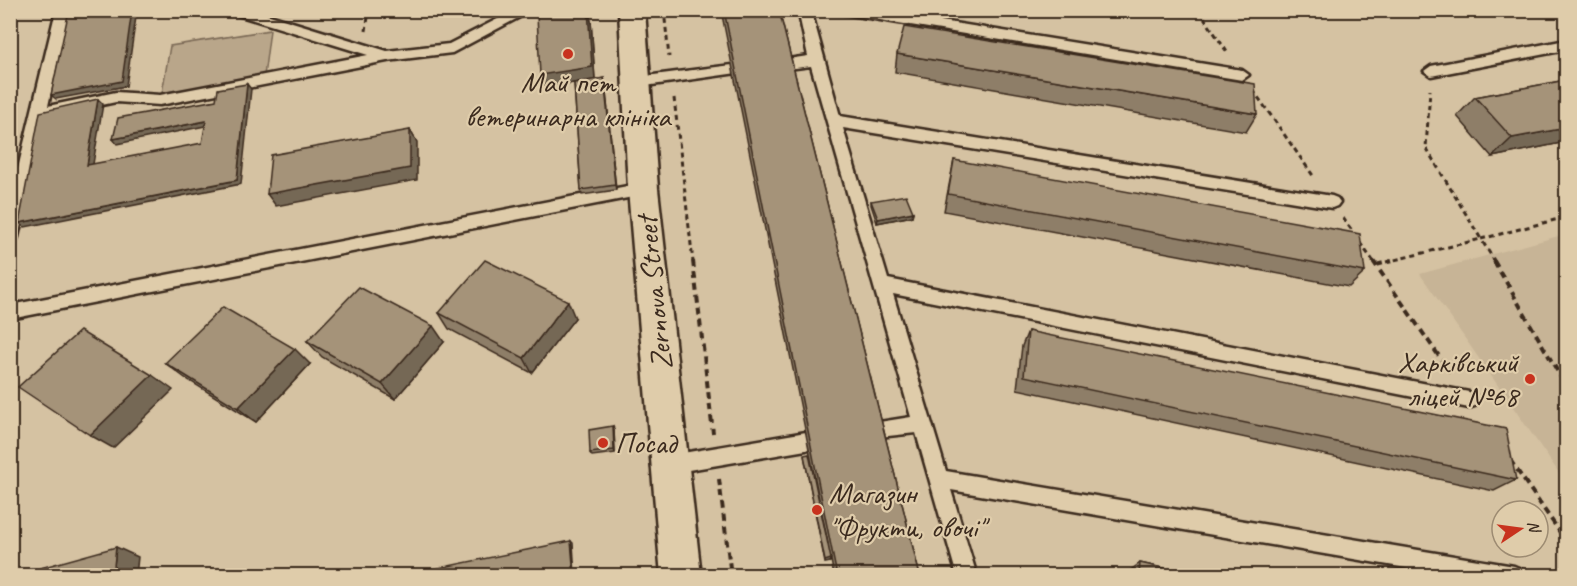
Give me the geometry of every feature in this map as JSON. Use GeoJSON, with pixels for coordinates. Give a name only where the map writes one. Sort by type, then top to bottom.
{"type":"FeatureCollection","features":[{"type":"Feature","properties":{"kind":"street","name":"Zernova Street"},"geometry":{"type":"LineString","coordinates":[[632,10],[643,189],[681,576]]}},
{"type":"Feature","properties":{"kind":"lane"},"geometry":{"type":"LineString","coordinates":[[10,237],[63,10]]}},
{"type":"Feature","properties":{"kind":"lane"},"geometry":{"type":"LineString","coordinates":[[236,10],[387,56]]}},
{"type":"Feature","properties":{"kind":"lane"},"geometry":{"type":"LineString","coordinates":[[38,113],[116,97],[160,100],[387,56],[452,48],[527,10]]}},
{"type":"Feature","properties":{"kind":"lane"},"geometry":{"type":"LineString","coordinates":[[804,10],[816,60],[836,121],[967,576]]}},
{"type":"Feature","properties":{"kind":"lane"},"geometry":{"type":"LineString","coordinates":[[844,10],[1242,75]]}},
{"type":"Feature","properties":{"kind":"lane"},"geometry":{"type":"LineString","coordinates":[[1431,71],[1566,45]]}},
{"type":"Feature","properties":{"kind":"lane"},"geometry":{"type":"LineString","coordinates":[[788,64],[816,60]]}},
{"type":"Feature","properties":{"kind":"lane"},"geometry":{"type":"LineString","coordinates":[[638,82],[732,70]]}},
{"type":"Feature","properties":{"kind":"lane"},"geometry":{"type":"LineString","coordinates":[[836,121],[1332,202]]}},
{"type":"Feature","properties":{"kind":"lane"},"geometry":{"type":"LineString","coordinates":[[10,312],[643,189]]}},
{"type":"Feature","properties":{"kind":"lane"},"geometry":{"type":"LineString","coordinates":[[883,285],[1469,400]]}},
{"type":"Feature","properties":{"kind":"lane"},"geometry":{"type":"LineString","coordinates":[[879,429],[922,424]]}},
{"type":"Feature","properties":{"kind":"lane"},"geometry":{"type":"LineString","coordinates":[[671,464],[806,441]]}},
{"type":"Feature","properties":{"kind":"lane"},"geometry":{"type":"LineString","coordinates":[[939,479],[1514,576]]}},
{"type":"Feature","properties":{"kind":"path"},"geometry":{"type":"LineString","coordinates":[[664,10],[731,576]]}},
{"type":"Feature","properties":{"kind":"path"},"geometry":{"type":"LineString","coordinates":[[1198,10],[1469,400]]}},
{"type":"Feature","properties":{"kind":"path"},"geometry":{"type":"LineString","coordinates":[[1431,71],[1426,148],[1566,386]]}},
{"type":"Feature","properties":{"kind":"path"},"geometry":{"type":"LineString","coordinates":[[1376,265],[1566,217]]}},
{"type":"Feature","properties":{"kind":"path"},"geometry":{"type":"LineString","coordinates":[[1508,456],[1566,541]]}},
{"type":"Feature","properties":{"kind":"shaded area"},"geometry":{"type":"Polygon","coordinates":[[[270,30],[264,76],[162,93],[170,46],[270,30]]]}},
{"type":"Feature","properties":{"kind":"shaded area","name":"Харківський ліцей №68"},"geometry":{"type":"Polygon","coordinates":[[[1566,234],[1566,483],[1420,274],[1566,234]]]}},
{"type":"Feature","properties":{"kind":"building"},"geometry":{"type":"Polygon","coordinates":[[[69,10],[132,10],[122,81],[51,95],[69,10]]]}},
{"type":"Feature","properties":{"kind":"building","name":"Май пет ветеринарна клініка"},"geometry":{"type":"Polygon","coordinates":[[[588,10],[592,67],[540,75],[537,15],[588,10]]]}},
{"type":"Feature","properties":{"kind":"building"},"geometry":{"type":"Polygon","coordinates":[[[724,10],[779,10],[920,576],[837,576],[724,10]]]}},
{"type":"Feature","properties":{"kind":"building"},"geometry":{"type":"Polygon","coordinates":[[[904,27],[1255,84],[1257,114],[897,54],[904,27]]]}},
{"type":"Feature","properties":{"kind":"building"},"geometry":{"type":"Polygon","coordinates":[[[604,78],[615,185],[581,190],[574,83],[604,78]]]}},
{"type":"Feature","properties":{"kind":"building"},"geometry":{"type":"Polygon","coordinates":[[[1566,80],[1566,128],[1512,138],[1475,97],[1566,80]]]}},
{"type":"Feature","properties":{"kind":"building"},"geometry":{"type":"Polygon","coordinates":[[[247,84],[237,180],[19,223],[40,112],[98,99],[87,165],[202,143],[206,121],[113,139],[118,118],[216,100],[218,89],[247,84]]]}},
{"type":"Feature","properties":{"kind":"building"},"geometry":{"type":"Polygon","coordinates":[[[410,130],[410,168],[267,194],[271,155],[410,130]]]}},
{"type":"Feature","properties":{"kind":"building"},"geometry":{"type":"Polygon","coordinates":[[[954,160],[1360,234],[1365,272],[948,194],[954,160]]]}},
{"type":"Feature","properties":{"kind":"building"},"geometry":{"type":"Polygon","coordinates":[[[906,195],[913,212],[878,219],[871,201],[906,195]]]}},
{"type":"Feature","properties":{"kind":"building"},"geometry":{"type":"Polygon","coordinates":[[[485,260],[568,301],[524,358],[439,313],[485,260]]]}},
{"type":"Feature","properties":{"kind":"building"},"geometry":{"type":"Polygon","coordinates":[[[359,287],[433,326],[382,384],[307,341],[359,287]]]}},
{"type":"Feature","properties":{"kind":"building"},"geometry":{"type":"Polygon","coordinates":[[[223,307],[295,349],[238,408],[165,363],[223,307]]]}},
{"type":"Feature","properties":{"kind":"building"},"geometry":{"type":"Polygon","coordinates":[[[80,331],[152,375],[90,435],[18,387],[80,331]]]}},
{"type":"Feature","properties":{"kind":"building"},"geometry":{"type":"Polygon","coordinates":[[[1028,331],[1506,429],[1516,480],[1024,376],[1028,331]]]}},
{"type":"Feature","properties":{"kind":"building","name":"Посад"},"geometry":{"type":"Polygon","coordinates":[[[613,426],[614,450],[590,453],[589,430],[613,426]]]}},
{"type":"Feature","properties":{"kind":"building","name":"Магазин \"Фрукти, овочі\""},"geometry":{"type":"Polygon","coordinates":[[[809,454],[831,559],[825,561],[804,455],[809,454]]]}},
{"type":"Feature","properties":{"kind":"building"},"geometry":{"type":"Polygon","coordinates":[[[571,541],[574,576],[414,576],[414,573],[571,541]]]}},
{"type":"Feature","properties":{"kind":"building"},"geometry":{"type":"Polygon","coordinates":[[[116,547],[113,576],[39,576],[40,568],[116,547]]]}},
{"type":"Feature","properties":{"kind":"building"},"geometry":{"type":"Polygon","coordinates":[[[1140,563],[1198,576],[1139,576],[1140,563]]]}},
{"type":"Feature","properties":{"kind":"place","name":"Май пет ветеринарна клініка"},"geometry":{"type":"Point","coordinates":[568,54]}},
{"type":"Feature","properties":{"kind":"place","name":"Харківський ліцей №68"},"geometry":{"type":"Point","coordinates":[1530,379]}},
{"type":"Feature","properties":{"kind":"place","name":"Посад"},"geometry":{"type":"Point","coordinates":[603,443]}},
{"type":"Feature","properties":{"kind":"place","name":"Магазин \"Фрукти, овочі\""},"geometry":{"type":"Point","coordinates":[817,510]}}]}
